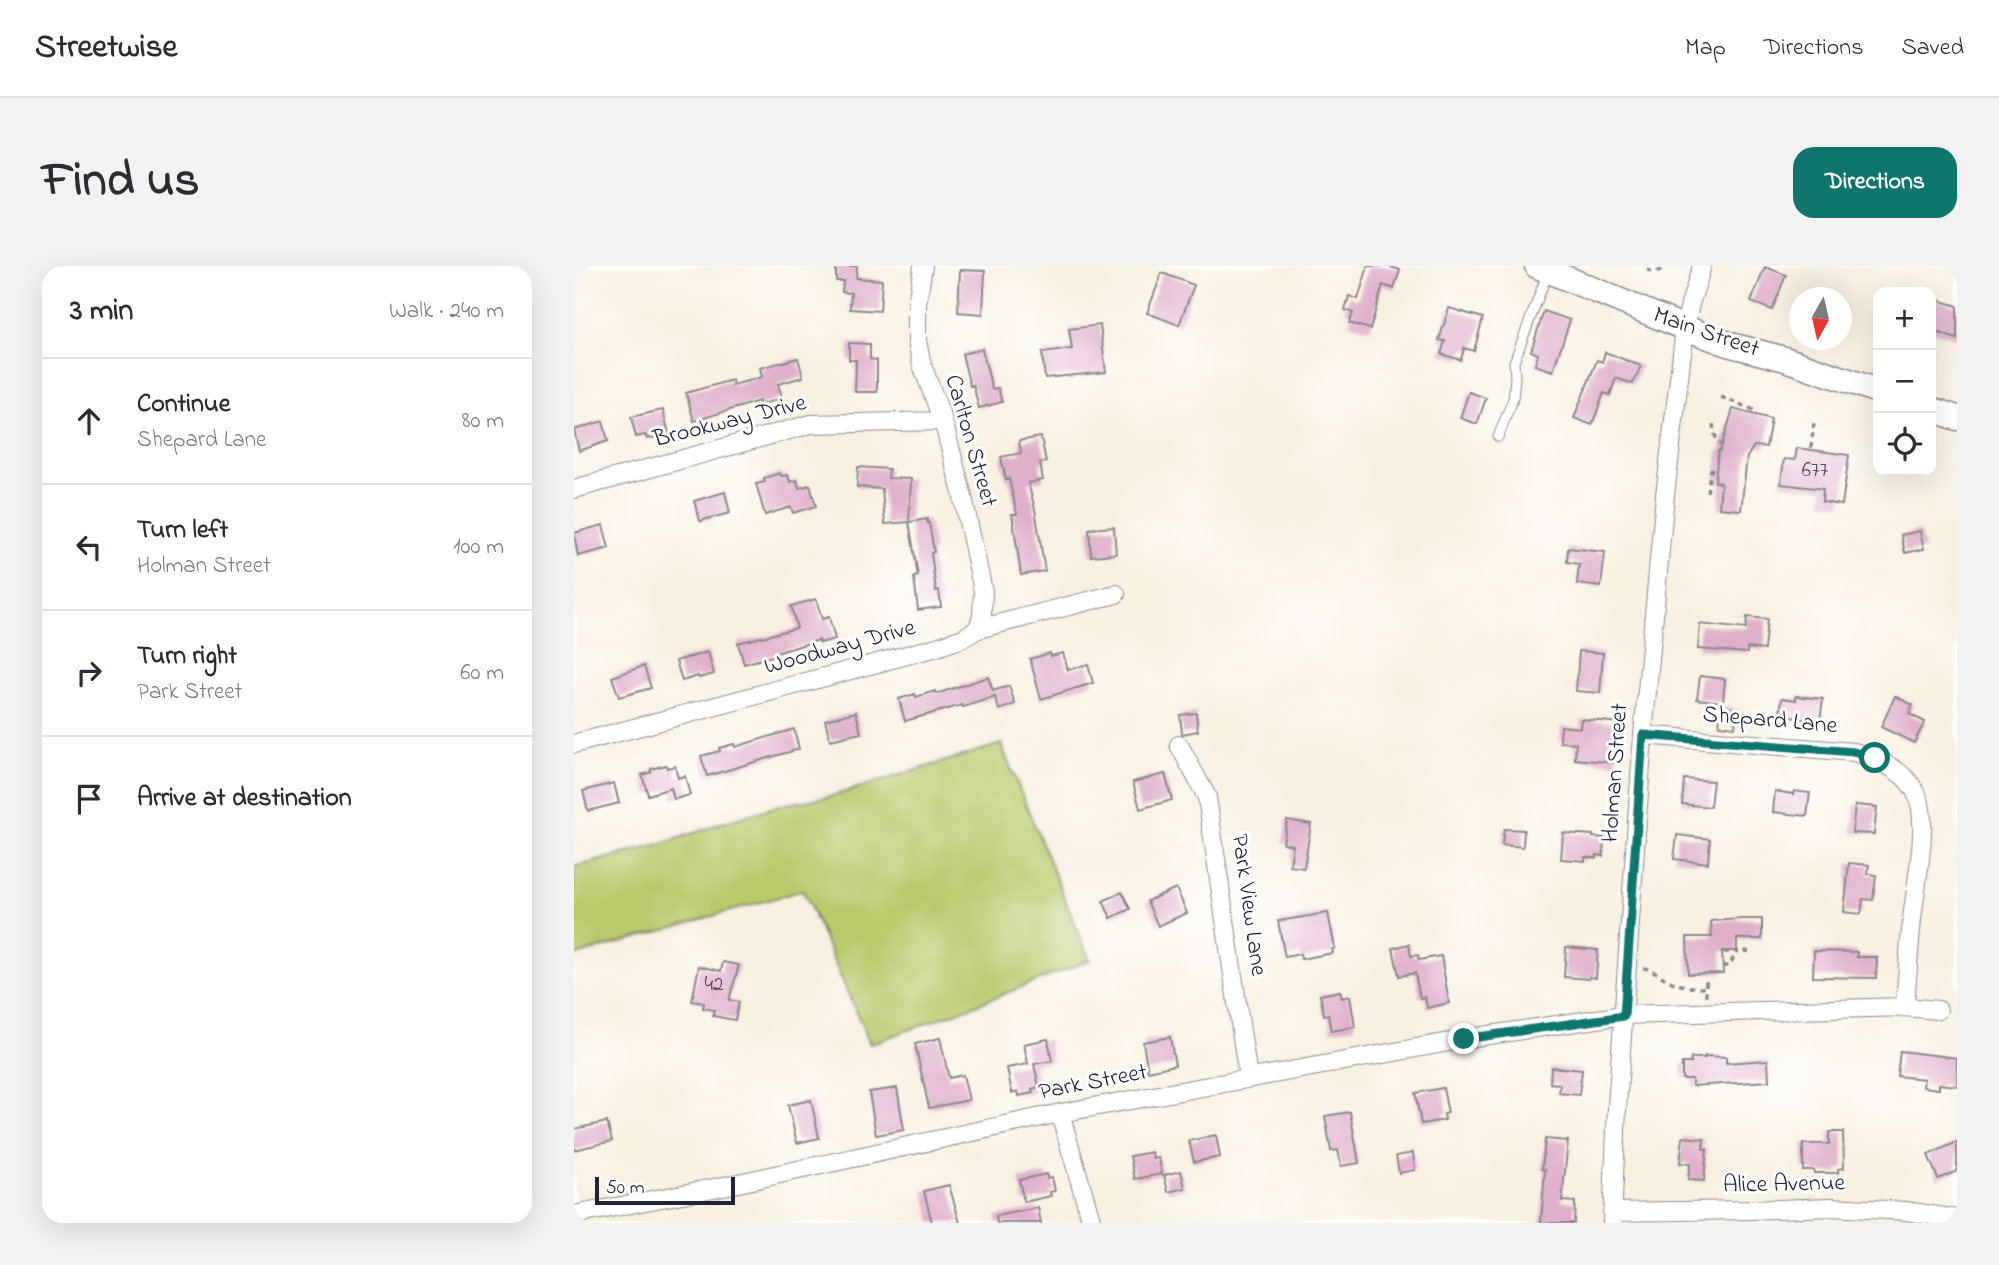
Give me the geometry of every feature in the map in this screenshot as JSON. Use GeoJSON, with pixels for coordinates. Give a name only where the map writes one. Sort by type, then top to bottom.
{"type":"FeatureCollection","features":[{"type":"Feature","properties":{"kind":"main road","name":"Main Street"},"geometry":{"type":"LineString","coordinates":[[1543,268],[1685,328],[1873,389]]}},
{"type":"Feature","properties":{"kind":"main road"},"geometry":{"type":"LineString","coordinates":[[1936,411],[1957,418]]}},
{"type":"Feature","properties":{"kind":"street","name":"Carlton Street"},"geometry":{"type":"LineString","coordinates":[[923,266],[917,305],[917,341],[922,365],[943,421],[983,591],[982,615],[978,629]]}},
{"type":"Feature","properties":{"kind":"street","name":"Holman Street"},"geometry":{"type":"LineString","coordinates":[[1612,1217],[1643,735],[1659,550],[1685,328],[1689,304],[1702,266]]}},
{"type":"Feature","properties":{"kind":"street","name":"Brookway Drive"},"geometry":{"type":"LineString","coordinates":[[574,489],[811,424],[943,421]]}},
{"type":"Feature","properties":{"kind":"street","name":"Woodway Drive"},"geometry":{"type":"LineString","coordinates":[[574,744],[937,647],[963,638],[978,629],[1116,594]]}},
{"type":"Feature","properties":{"kind":"street","name":"Shepard Lane"},"geometry":{"type":"LineString","coordinates":[[1643,735],[1854,752],[1875,758],[1906,779],[1917,795],[1922,811],[1905,1007]]}},
{"type":"Feature","properties":{"kind":"street","name":"Park View Lane"},"geometry":{"type":"LineString","coordinates":[[1179,745],[1207,797],[1248,1079]]}},
{"type":"Feature","properties":{"kind":"street","name":"Park Street"},"geometry":{"type":"LineString","coordinates":[[574,1215],[729,1185],[1060,1113],[1482,1036],[1624,1016],[1905,1007],[1938,1010]]}},
{"type":"Feature","properties":{"kind":"street"},"geometry":{"type":"LineString","coordinates":[[1060,1113],[1092,1223]]}},
{"type":"Feature","properties":{"kind":"street","name":"Alice Avenue"},"geometry":{"type":"LineString","coordinates":[[1612,1217],[1831,1207],[1906,1211],[1957,1219]]}},
{"type":"Feature","properties":{"kind":"lane"},"geometry":{"type":"LineString","coordinates":[[1498,438],[1513,399],[1514,362],[1543,268]]}},
{"type":"Feature","properties":{"kind":"path"},"geometry":{"type":"LineString","coordinates":[[1647,270],[1656,272],[1665,266]]}},
{"type":"Feature","properties":{"kind":"path"},"geometry":{"type":"LineString","coordinates":[[1721,397],[1746,405],[1754,412]]}},
{"type":"Feature","properties":{"kind":"path"},"geometry":{"type":"LineString","coordinates":[[1811,448],[1814,423]]}},
{"type":"Feature","properties":{"kind":"path"},"geometry":{"type":"LineString","coordinates":[[1713,424],[1714,434],[1723,446]]}},
{"type":"Feature","properties":{"kind":"path"},"geometry":{"type":"LineString","coordinates":[[1707,492],[1711,470],[1716,468]]}},
{"type":"Feature","properties":{"kind":"path"},"geometry":{"type":"LineString","coordinates":[[1723,966],[1728,966],[1740,951]]}},
{"type":"Feature","properties":{"kind":"path"},"geometry":{"type":"LineString","coordinates":[[1724,952],[1753,951]]}},
{"type":"Feature","properties":{"kind":"path"},"geometry":{"type":"LineString","coordinates":[[1640,968],[1653,969],[1673,982],[1706,988]]}},
{"type":"Feature","properties":{"kind":"green space"},"geometry":{"type":"Polygon","coordinates":[[[1001,744],[1090,960],[870,1044],[803,890],[574,956],[574,867],[662,844],[781,805],[832,796],[1001,744]]]}},
{"type":"Feature","properties":{"kind":"building"},"geometry":{"type":"Polygon","coordinates":[[[836,266],[857,266],[856,278],[882,280],[880,311],[850,309],[851,293],[842,292],[843,281],[836,281],[836,266]]]}},
{"type":"Feature","properties":{"kind":"building"},"geometry":{"type":"Polygon","coordinates":[[[1368,266],[1388,266],[1400,270],[1394,289],[1383,285],[1370,329],[1349,323],[1353,313],[1345,310],[1349,296],[1358,299],[1368,266]]]}},
{"type":"Feature","properties":{"kind":"building"},"geometry":{"type":"Polygon","coordinates":[[[1765,267],[1786,275],[1772,310],[1751,302],[1765,267]]]}},
{"type":"Feature","properties":{"kind":"building"},"geometry":{"type":"Polygon","coordinates":[[[960,270],[985,271],[983,314],[958,312],[960,270]]]}},
{"type":"Feature","properties":{"kind":"building"},"geometry":{"type":"Polygon","coordinates":[[[1162,273],[1194,285],[1179,325],[1147,313],[1162,273]]]}},
{"type":"Feature","properties":{"kind":"building"},"geometry":{"type":"Polygon","coordinates":[[[1936,299],[1957,306],[1957,339],[1936,332],[1936,299]]]}},
{"type":"Feature","properties":{"kind":"building"},"geometry":{"type":"Polygon","coordinates":[[[1449,308],[1483,318],[1474,351],[1464,348],[1461,360],[1441,354],[1445,341],[1439,340],[1449,308]]]}},
{"type":"Feature","properties":{"kind":"building"},"geometry":{"type":"Polygon","coordinates":[[[1544,311],[1570,320],[1553,371],[1535,365],[1538,354],[1531,351],[1544,311]]]}},
{"type":"Feature","properties":{"kind":"building"},"geometry":{"type":"Polygon","coordinates":[[[1100,325],[1106,372],[1045,378],[1042,353],[1072,349],[1069,329],[1100,325]]]}},
{"type":"Feature","properties":{"kind":"building"},"geometry":{"type":"Polygon","coordinates":[[[849,343],[870,344],[870,359],[877,360],[877,392],[855,392],[856,360],[849,360],[849,343]]]}},
{"type":"Feature","properties":{"kind":"building"},"geometry":{"type":"Polygon","coordinates":[[[982,349],[992,389],[998,388],[1002,402],[979,408],[962,354],[982,349]]]}},
{"type":"Feature","properties":{"kind":"building"},"geometry":{"type":"Polygon","coordinates":[[[1605,352],[1641,366],[1633,384],[1616,378],[1610,395],[1604,393],[1592,425],[1574,418],[1597,360],[1602,362],[1605,352]]]}},
{"type":"Feature","properties":{"kind":"building"},"geometry":{"type":"Polygon","coordinates":[[[798,358],[803,377],[778,384],[782,398],[760,405],[759,401],[694,421],[686,393],[732,380],[733,385],[762,377],[760,368],[798,358]]]}},
{"type":"Feature","properties":{"kind":"building"},"geometry":{"type":"Polygon","coordinates":[[[1469,392],[1486,398],[1477,424],[1460,418],[1469,392]]]}},
{"type":"Feature","properties":{"kind":"building"},"geometry":{"type":"Polygon","coordinates":[[[1733,409],[1771,419],[1766,447],[1754,446],[1747,457],[1741,510],[1719,508],[1721,483],[1715,482],[1718,451],[1733,409]]]}},
{"type":"Feature","properties":{"kind":"building"},"geometry":{"type":"Polygon","coordinates":[[[663,410],[669,434],[647,439],[645,435],[636,437],[631,417],[663,410]]]}},
{"type":"Feature","properties":{"kind":"building"},"geometry":{"type":"Polygon","coordinates":[[[603,421],[608,441],[579,451],[574,430],[603,421]]]}},
{"type":"Feature","properties":{"kind":"building"},"geometry":{"type":"Polygon","coordinates":[[[1041,437],[1046,462],[1040,463],[1043,480],[1028,483],[1045,571],[1021,575],[1012,514],[1017,514],[1001,457],[1021,453],[1019,441],[1041,437]]]}},
{"type":"Feature","properties":{"kind":"building"},"geometry":{"type":"Polygon","coordinates":[[[1797,448],[1849,455],[1842,505],[1822,502],[1823,489],[1781,484],[1784,459],[1795,460],[1797,448]]]}},
{"type":"Feature","properties":{"kind":"building"},"geometry":{"type":"Polygon","coordinates":[[[858,467],[889,469],[888,478],[911,479],[909,522],[885,524],[882,489],[857,487],[858,467]]]}},
{"type":"Feature","properties":{"kind":"building"},"geometry":{"type":"Polygon","coordinates":[[[780,473],[781,476],[788,475],[790,482],[797,480],[799,488],[810,485],[816,506],[793,513],[791,507],[765,515],[756,484],[765,482],[764,478],[780,473]]]}},
{"type":"Feature","properties":{"kind":"building"},"geometry":{"type":"Polygon","coordinates":[[[725,492],[730,513],[700,521],[694,501],[725,492]]]}},
{"type":"Feature","properties":{"kind":"building"},"geometry":{"type":"Polygon","coordinates":[[[927,519],[934,552],[931,553],[936,591],[939,590],[941,607],[918,610],[914,577],[918,576],[909,522],[927,519]]]}},
{"type":"Feature","properties":{"kind":"building"},"geometry":{"type":"Polygon","coordinates":[[[603,525],[609,548],[578,556],[574,533],[603,525]]]}},
{"type":"Feature","properties":{"kind":"building"},"geometry":{"type":"Polygon","coordinates":[[[1114,527],[1116,554],[1091,556],[1089,529],[1114,527]]]}},
{"type":"Feature","properties":{"kind":"building"},"geometry":{"type":"Polygon","coordinates":[[[1920,531],[1924,549],[1905,553],[1901,535],[1920,531]]]}},
{"type":"Feature","properties":{"kind":"building"},"geometry":{"type":"Polygon","coordinates":[[[1568,548],[1605,552],[1601,587],[1577,584],[1579,564],[1567,562],[1568,548]]]}},
{"type":"Feature","properties":{"kind":"building"},"geometry":{"type":"Polygon","coordinates":[[[816,599],[822,619],[829,617],[835,639],[820,643],[819,640],[744,664],[738,643],[797,628],[791,606],[816,599]]]}},
{"type":"Feature","properties":{"kind":"building"},"geometry":{"type":"Polygon","coordinates":[[[1747,617],[1767,619],[1764,650],[1747,648],[1747,653],[1698,649],[1700,624],[1746,629],[1747,617]]]}},
{"type":"Feature","properties":{"kind":"building"},"geometry":{"type":"Polygon","coordinates":[[[1579,651],[1603,653],[1600,693],[1576,691],[1579,651]]]}},
{"type":"Feature","properties":{"kind":"building"},"geometry":{"type":"Polygon","coordinates":[[[708,652],[714,674],[682,681],[676,661],[708,652]]]}},
{"type":"Feature","properties":{"kind":"building"},"geometry":{"type":"Polygon","coordinates":[[[1050,653],[1051,656],[1063,653],[1068,670],[1088,664],[1093,683],[1041,699],[1030,659],[1050,653]]]}},
{"type":"Feature","properties":{"kind":"building"},"geometry":{"type":"Polygon","coordinates":[[[644,666],[651,688],[619,697],[612,677],[644,666]]]}},
{"type":"Feature","properties":{"kind":"building"},"geometry":{"type":"Polygon","coordinates":[[[1700,676],[1725,679],[1723,702],[1697,699],[1700,676]]]}},
{"type":"Feature","properties":{"kind":"building"},"geometry":{"type":"Polygon","coordinates":[[[988,677],[993,691],[1009,686],[1015,704],[999,710],[995,697],[905,721],[899,699],[935,691],[936,694],[988,677]]]}},
{"type":"Feature","properties":{"kind":"building"},"geometry":{"type":"Polygon","coordinates":[[[1796,696],[1823,699],[1820,722],[1780,715],[1782,698],[1796,700],[1796,696]]]}},
{"type":"Feature","properties":{"kind":"building"},"geometry":{"type":"Polygon","coordinates":[[[1895,696],[1913,705],[1909,714],[1925,722],[1914,743],[1881,727],[1895,696]]]}},
{"type":"Feature","properties":{"kind":"building"},"geometry":{"type":"Polygon","coordinates":[[[1721,707],[1737,709],[1735,727],[1719,725],[1721,707]]]}},
{"type":"Feature","properties":{"kind":"building"},"geometry":{"type":"Polygon","coordinates":[[[856,712],[861,733],[830,740],[825,720],[856,712]]]}},
{"type":"Feature","properties":{"kind":"building"},"geometry":{"type":"Polygon","coordinates":[[[1196,713],[1198,731],[1182,734],[1180,715],[1196,713]]]}},
{"type":"Feature","properties":{"kind":"building"},"geometry":{"type":"Polygon","coordinates":[[[1581,719],[1620,723],[1616,763],[1575,759],[1576,743],[1560,742],[1561,726],[1580,728],[1581,719]]]}},
{"type":"Feature","properties":{"kind":"building"},"geometry":{"type":"Polygon","coordinates":[[[794,729],[799,749],[707,776],[701,756],[720,751],[719,748],[734,744],[735,747],[794,729]]]}},
{"type":"Feature","properties":{"kind":"building"},"geometry":{"type":"Polygon","coordinates":[[[666,765],[667,768],[675,766],[678,778],[685,776],[690,795],[674,799],[671,788],[648,795],[642,775],[666,765]]]}},
{"type":"Feature","properties":{"kind":"building"},"geometry":{"type":"Polygon","coordinates":[[[1165,774],[1172,800],[1140,809],[1133,782],[1165,774]]]}},
{"type":"Feature","properties":{"kind":"building"},"geometry":{"type":"Polygon","coordinates":[[[1684,779],[1713,781],[1710,807],[1682,804],[1684,779]]]}},
{"type":"Feature","properties":{"kind":"building"},"geometry":{"type":"Polygon","coordinates":[[[614,783],[619,803],[588,811],[583,791],[614,783]]]}},
{"type":"Feature","properties":{"kind":"building"},"geometry":{"type":"Polygon","coordinates":[[[1775,791],[1810,793],[1807,816],[1773,812],[1775,791]]]}},
{"type":"Feature","properties":{"kind":"building"},"geometry":{"type":"Polygon","coordinates":[[[1855,805],[1877,807],[1874,834],[1852,833],[1855,805]]]}},
{"type":"Feature","properties":{"kind":"building"},"geometry":{"type":"Polygon","coordinates":[[[1287,820],[1311,824],[1304,868],[1290,866],[1293,845],[1283,843],[1287,820]]]}},
{"type":"Feature","properties":{"kind":"building"},"geometry":{"type":"Polygon","coordinates":[[[1504,829],[1524,830],[1523,847],[1502,845],[1504,829]]]}},
{"type":"Feature","properties":{"kind":"building"},"geometry":{"type":"Polygon","coordinates":[[[1563,833],[1604,838],[1603,856],[1585,857],[1585,861],[1561,859],[1563,833]]]}},
{"type":"Feature","properties":{"kind":"building"},"geometry":{"type":"Polygon","coordinates":[[[1677,835],[1710,839],[1708,863],[1674,859],[1677,835]]]}},
{"type":"Feature","properties":{"kind":"building"},"geometry":{"type":"Polygon","coordinates":[[[1849,863],[1869,865],[1868,874],[1876,875],[1873,900],[1863,899],[1861,914],[1844,912],[1849,863]]]}},
{"type":"Feature","properties":{"kind":"building"},"geometry":{"type":"Polygon","coordinates":[[[1176,888],[1187,913],[1158,926],[1147,901],[1176,888]]]}},
{"type":"Feature","properties":{"kind":"building"},"geometry":{"type":"Polygon","coordinates":[[[1122,892],[1130,909],[1111,918],[1103,901],[1122,892]]]}},
{"type":"Feature","properties":{"kind":"building"},"geometry":{"type":"Polygon","coordinates":[[[1328,913],[1335,948],[1332,949],[1333,953],[1301,959],[1300,954],[1285,957],[1278,921],[1328,913]]]}},
{"type":"Feature","properties":{"kind":"building"},"geometry":{"type":"Polygon","coordinates":[[[1762,919],[1762,939],[1737,939],[1737,951],[1722,951],[1723,973],[1688,974],[1687,937],[1712,937],[1711,921],[1762,919]]]}},
{"type":"Feature","properties":{"kind":"building"},"geometry":{"type":"Polygon","coordinates":[[[1409,944],[1411,956],[1418,955],[1419,960],[1441,956],[1449,1003],[1427,1008],[1425,997],[1420,998],[1415,973],[1399,976],[1393,948],[1409,944]]]}},
{"type":"Feature","properties":{"kind":"building"},"geometry":{"type":"Polygon","coordinates":[[[1566,947],[1598,950],[1596,978],[1564,977],[1566,947]]]}},
{"type":"Feature","properties":{"kind":"building"},"geometry":{"type":"Polygon","coordinates":[[[1814,951],[1857,952],[1857,957],[1877,957],[1876,978],[1813,977],[1814,951]]]}},
{"type":"Feature","properties":{"kind":"building"},"geometry":{"type":"Polygon","coordinates":[[[723,962],[739,965],[729,1000],[739,1002],[735,1020],[713,1016],[714,1010],[703,1008],[704,1003],[692,1001],[699,966],[721,971],[723,962]]]}},
{"type":"Feature","properties":{"kind":"building"},"geometry":{"type":"Polygon","coordinates":[[[1340,991],[1342,998],[1350,996],[1355,1027],[1331,1031],[1320,995],[1340,991]]]}},
{"type":"Feature","properties":{"kind":"building"},"geometry":{"type":"Polygon","coordinates":[[[1170,1037],[1175,1065],[1148,1071],[1143,1042],[1170,1037]]]}},
{"type":"Feature","properties":{"kind":"building"},"geometry":{"type":"Polygon","coordinates":[[[940,1038],[949,1078],[963,1075],[969,1100],[929,1108],[915,1044],[940,1038]]]}},
{"type":"Feature","properties":{"kind":"building"},"geometry":{"type":"Polygon","coordinates":[[[1048,1039],[1052,1061],[1034,1064],[1039,1087],[1032,1089],[1033,1093],[1019,1096],[1018,1091],[1012,1093],[1007,1068],[1028,1064],[1024,1044],[1048,1039]]]}},
{"type":"Feature","properties":{"kind":"building"},"geometry":{"type":"Polygon","coordinates":[[[1900,1051],[1957,1058],[1957,1086],[1939,1084],[1939,1089],[1923,1087],[1924,1079],[1897,1076],[1900,1051]]]}},
{"type":"Feature","properties":{"kind":"building"},"geometry":{"type":"Polygon","coordinates":[[[1726,1057],[1726,1063],[1768,1060],[1769,1081],[1692,1086],[1692,1079],[1682,1079],[1682,1063],[1691,1063],[1691,1058],[1726,1057]]]}},
{"type":"Feature","properties":{"kind":"building"},"geometry":{"type":"Polygon","coordinates":[[[1551,1067],[1582,1070],[1579,1095],[1559,1093],[1560,1084],[1550,1083],[1551,1067]]]}},
{"type":"Feature","properties":{"kind":"building"},"geometry":{"type":"Polygon","coordinates":[[[897,1088],[904,1130],[876,1135],[869,1092],[897,1088]]]}},
{"type":"Feature","properties":{"kind":"building"},"geometry":{"type":"Polygon","coordinates":[[[1443,1088],[1448,1113],[1444,1114],[1445,1120],[1421,1124],[1415,1093],[1443,1088]]]}},
{"type":"Feature","properties":{"kind":"building"},"geometry":{"type":"Polygon","coordinates":[[[811,1100],[819,1138],[797,1143],[788,1105],[811,1100]]]}},
{"type":"Feature","properties":{"kind":"building"},"geometry":{"type":"Polygon","coordinates":[[[1350,1112],[1359,1163],[1341,1166],[1338,1150],[1331,1151],[1325,1116],[1350,1112]]]}},
{"type":"Feature","properties":{"kind":"building"},"geometry":{"type":"Polygon","coordinates":[[[607,1122],[612,1141],[574,1150],[574,1129],[607,1122]]]}},
{"type":"Feature","properties":{"kind":"building"},"geometry":{"type":"Polygon","coordinates":[[[1829,1132],[1843,1132],[1844,1168],[1838,1169],[1838,1173],[1803,1170],[1803,1144],[1829,1144],[1829,1132]]]}},
{"type":"Feature","properties":{"kind":"building"},"geometry":{"type":"Polygon","coordinates":[[[1216,1135],[1220,1157],[1194,1162],[1189,1141],[1216,1135]]]}},
{"type":"Feature","properties":{"kind":"building"},"geometry":{"type":"Polygon","coordinates":[[[1683,1137],[1704,1139],[1703,1149],[1707,1149],[1704,1181],[1688,1180],[1690,1164],[1680,1163],[1683,1137]]]}},
{"type":"Feature","properties":{"kind":"building"},"geometry":{"type":"Polygon","coordinates":[[[1545,1139],[1568,1141],[1562,1201],[1575,1202],[1574,1223],[1541,1223],[1545,1139]]]}},
{"type":"Feature","properties":{"kind":"building"},"geometry":{"type":"Polygon","coordinates":[[[1957,1142],[1957,1171],[1938,1179],[1928,1155],[1957,1142]]]}},
{"type":"Feature","properties":{"kind":"building"},"geometry":{"type":"Polygon","coordinates":[[[1152,1152],[1153,1159],[1159,1158],[1162,1174],[1135,1179],[1130,1156],[1152,1152]]]}},
{"type":"Feature","properties":{"kind":"building"},"geometry":{"type":"Polygon","coordinates":[[[1413,1153],[1415,1170],[1399,1173],[1396,1156],[1413,1153]]]}},
{"type":"Feature","properties":{"kind":"building"},"geometry":{"type":"Polygon","coordinates":[[[1181,1171],[1185,1188],[1168,1192],[1164,1175],[1181,1171]]]}},
{"type":"Feature","properties":{"kind":"building"},"geometry":{"type":"Polygon","coordinates":[[[1046,1174],[1047,1178],[1052,1177],[1055,1191],[1050,1192],[1051,1196],[1024,1202],[1019,1180],[1046,1174]]]}},
{"type":"Feature","properties":{"kind":"building"},"geometry":{"type":"Polygon","coordinates":[[[949,1185],[960,1223],[932,1223],[924,1191],[949,1185]]]}},
{"type":"Feature","properties":{"kind":"building"},"geometry":{"type":"Polygon","coordinates":[[[1038,1208],[1041,1223],[997,1223],[996,1216],[1038,1208]]]}},
{"type":"Feature","properties":{"kind":"route"},"geometry":{"type":"LineString","coordinates":[[1464,1039],[1624,1016],[1643,735],[1854,752],[1875,758]]}}]}
